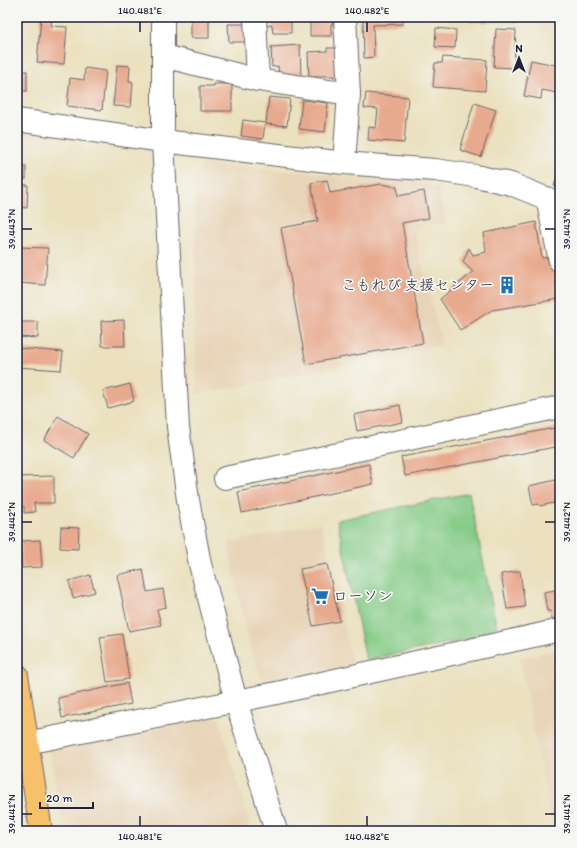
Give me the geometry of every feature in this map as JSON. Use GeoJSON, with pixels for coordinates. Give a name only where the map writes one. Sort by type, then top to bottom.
{"type":"FeatureCollection","features":[{"type":"Feature","properties":{"kind":"main road"},"geometry":{"type":"LineString","coordinates":[[17,676],[26,743],[41,831]]}},
{"type":"Feature","properties":{"kind":"street"},"geometry":{"type":"LineString","coordinates":[[163,17],[163,141],[178,419],[188,500],[200,564],[236,701],[276,831]]}},
{"type":"Feature","properties":{"kind":"street"},"geometry":{"type":"LineString","coordinates":[[255,17],[258,80]]}},
{"type":"Feature","properties":{"kind":"street"},"geometry":{"type":"LineString","coordinates":[[344,163],[350,94],[345,17]]}},
{"type":"Feature","properties":{"kind":"street"},"geometry":{"type":"LineString","coordinates":[[164,56],[258,80],[350,94]]}},
{"type":"Feature","properties":{"kind":"street"},"geometry":{"type":"LineString","coordinates":[[17,120],[163,141],[344,163],[435,170],[476,176],[511,184],[553,201],[560,261]]}},
{"type":"Feature","properties":{"kind":"street"},"geometry":{"type":"LineString","coordinates":[[225,478],[560,407]]}},
{"type":"Feature","properties":{"kind":"street"},"geometry":{"type":"LineString","coordinates":[[26,743],[236,701],[560,630]]}},
{"type":"Feature","properties":{"kind":"shaded area"},"geometry":{"type":"Polygon","coordinates":[[[204,164],[404,181],[438,188],[446,223],[413,228],[442,345],[197,395],[195,329],[195,178],[204,164]]]}},
{"type":"Feature","properties":{"kind":"shaded area"},"geometry":{"type":"Polygon","coordinates":[[[321,523],[353,665],[264,687],[247,636],[228,543],[321,523]]]}},
{"type":"Feature","properties":{"kind":"shaded area"},"geometry":{"type":"Polygon","coordinates":[[[560,649],[560,831],[553,831],[520,658],[560,649]]]}},
{"type":"Feature","properties":{"kind":"shaded area"},"geometry":{"type":"Polygon","coordinates":[[[219,718],[252,831],[123,831],[121,821],[63,828],[49,750],[202,719],[219,718]]]}},
{"type":"Feature","properties":{"kind":"green space"},"geometry":{"type":"Polygon","coordinates":[[[468,17],[560,17],[560,21],[469,21],[468,17]]]}},
{"type":"Feature","properties":{"kind":"green space"},"geometry":{"type":"Polygon","coordinates":[[[469,493],[498,633],[366,660],[337,520],[469,493]]]}},
{"type":"Feature","properties":{"kind":"building"},"geometry":{"type":"Polygon","coordinates":[[[41,17],[52,18],[51,26],[67,27],[64,64],[37,62],[41,17]]]}},
{"type":"Feature","properties":{"kind":"building"},"geometry":{"type":"Polygon","coordinates":[[[266,17],[291,17],[291,33],[273,33],[272,25],[266,26],[266,17]]]}},
{"type":"Feature","properties":{"kind":"building"},"geometry":{"type":"Polygon","coordinates":[[[310,17],[333,17],[333,24],[331,24],[331,36],[310,36],[310,17]]]}},
{"type":"Feature","properties":{"kind":"building"},"geometry":{"type":"Polygon","coordinates":[[[363,17],[403,17],[403,24],[373,25],[374,57],[364,58],[363,17]]]}},
{"type":"Feature","properties":{"kind":"building"},"geometry":{"type":"Polygon","coordinates":[[[191,18],[209,18],[209,38],[191,38],[191,18]]]}},
{"type":"Feature","properties":{"kind":"building"},"geometry":{"type":"Polygon","coordinates":[[[228,24],[249,24],[245,42],[229,42],[228,24]]]}},
{"type":"Feature","properties":{"kind":"building"},"geometry":{"type":"Polygon","coordinates":[[[436,28],[456,30],[455,48],[435,47],[436,28]]]}},
{"type":"Feature","properties":{"kind":"building"},"geometry":{"type":"Polygon","coordinates":[[[496,29],[516,30],[514,68],[494,67],[496,29]]]}},
{"type":"Feature","properties":{"kind":"building"},"geometry":{"type":"Polygon","coordinates":[[[300,45],[301,76],[279,77],[278,66],[272,67],[271,47],[300,45]]]}},
{"type":"Feature","properties":{"kind":"building"},"geometry":{"type":"Polygon","coordinates":[[[327,48],[338,48],[339,81],[334,81],[334,76],[309,76],[308,52],[327,51],[327,48]]]}},
{"type":"Feature","properties":{"kind":"building"},"geometry":{"type":"Polygon","coordinates":[[[443,57],[487,60],[485,91],[433,87],[435,63],[442,63],[443,57]]]}},
{"type":"Feature","properties":{"kind":"building"},"geometry":{"type":"Polygon","coordinates":[[[531,60],[560,66],[560,100],[556,99],[557,93],[542,90],[541,99],[524,96],[531,60]]]}},
{"type":"Feature","properties":{"kind":"building"},"geometry":{"type":"Polygon","coordinates":[[[117,65],[130,66],[129,81],[133,82],[131,107],[113,106],[117,65]]]}},
{"type":"Feature","properties":{"kind":"building"},"geometry":{"type":"Polygon","coordinates":[[[85,68],[106,71],[102,110],[67,106],[70,78],[84,80],[85,68]]]}},
{"type":"Feature","properties":{"kind":"building"},"geometry":{"type":"Polygon","coordinates":[[[17,71],[27,71],[27,91],[17,91],[17,71]]]}},
{"type":"Feature","properties":{"kind":"building"},"geometry":{"type":"Polygon","coordinates":[[[214,84],[232,84],[232,111],[200,111],[200,86],[214,86],[214,84]]]}},
{"type":"Feature","properties":{"kind":"building"},"geometry":{"type":"Polygon","coordinates":[[[366,93],[408,97],[404,143],[368,140],[369,127],[376,128],[378,109],[364,108],[366,93]]]}},
{"type":"Feature","properties":{"kind":"building"},"geometry":{"type":"Polygon","coordinates":[[[269,97],[290,99],[287,126],[266,124],[269,97]]]}},
{"type":"Feature","properties":{"kind":"building"},"geometry":{"type":"Polygon","coordinates":[[[302,100],[328,103],[325,132],[299,129],[302,100]]]}},
{"type":"Feature","properties":{"kind":"building"},"geometry":{"type":"Polygon","coordinates":[[[474,103],[496,110],[481,157],[460,150],[474,103]]]}},
{"type":"Feature","properties":{"kind":"building"},"geometry":{"type":"Polygon","coordinates":[[[243,120],[265,123],[263,139],[241,136],[243,120]]]}},
{"type":"Feature","properties":{"kind":"building"},"geometry":{"type":"Polygon","coordinates":[[[17,167],[26,167],[26,179],[17,179],[17,167]]]}},
{"type":"Feature","properties":{"kind":"building"},"geometry":{"type":"Polygon","coordinates":[[[560,169],[560,188],[554,186],[560,169]]]}},
{"type":"Feature","properties":{"kind":"building"},"geometry":{"type":"Polygon","coordinates":[[[327,180],[330,193],[381,184],[397,187],[398,196],[424,191],[429,218],[402,223],[423,343],[306,364],[281,228],[318,221],[311,183],[327,180]]]}},
{"type":"Feature","properties":{"kind":"building"},"geometry":{"type":"Polygon","coordinates":[[[17,185],[28,185],[27,208],[17,207],[17,185]]]}},
{"type":"Feature","properties":{"kind":"building","name":"こもれび 支援センター"},"geometry":{"type":"Polygon","coordinates":[[[536,222],[542,258],[553,257],[559,299],[492,310],[460,330],[440,299],[473,272],[463,262],[469,248],[473,255],[486,252],[484,233],[536,222]]]}},
{"type":"Feature","properties":{"kind":"building"},"geometry":{"type":"Polygon","coordinates":[[[17,247],[48,248],[45,285],[17,283],[17,247]]]}},
{"type":"Feature","properties":{"kind":"building"},"geometry":{"type":"Polygon","coordinates":[[[124,320],[125,346],[102,346],[101,321],[124,320]]]}},
{"type":"Feature","properties":{"kind":"building"},"geometry":{"type":"Polygon","coordinates":[[[17,322],[38,322],[38,338],[17,337],[17,322]]]}},
{"type":"Feature","properties":{"kind":"building"},"geometry":{"type":"Polygon","coordinates":[[[17,348],[63,352],[61,370],[17,367],[17,348]]]}},
{"type":"Feature","properties":{"kind":"building"},"geometry":{"type":"Polygon","coordinates":[[[130,384],[134,401],[108,408],[103,391],[130,384]]]}},
{"type":"Feature","properties":{"kind":"building"},"geometry":{"type":"Polygon","coordinates":[[[400,405],[403,422],[357,431],[354,415],[400,405]]]}},
{"type":"Feature","properties":{"kind":"building"},"geometry":{"type":"Polygon","coordinates":[[[58,416],[88,434],[74,458],[44,440],[58,416]]]}},
{"type":"Feature","properties":{"kind":"building"},"geometry":{"type":"Polygon","coordinates":[[[560,427],[560,446],[405,476],[401,457],[560,427]]]}},
{"type":"Feature","properties":{"kind":"building"},"geometry":{"type":"Polygon","coordinates":[[[369,464],[373,484],[242,513],[238,492],[369,464]]]}},
{"type":"Feature","properties":{"kind":"building"},"geometry":{"type":"Polygon","coordinates":[[[54,476],[54,503],[34,503],[35,512],[24,513],[24,506],[17,506],[17,477],[54,476]]]}},
{"type":"Feature","properties":{"kind":"building"},"geometry":{"type":"Polygon","coordinates":[[[560,479],[560,498],[557,498],[558,502],[540,506],[539,504],[533,505],[529,486],[560,479]]]}},
{"type":"Feature","properties":{"kind":"building"},"geometry":{"type":"Polygon","coordinates":[[[61,527],[79,528],[78,549],[60,548],[61,527]]]}},
{"type":"Feature","properties":{"kind":"building"},"geometry":{"type":"Polygon","coordinates":[[[40,540],[42,567],[22,568],[20,541],[40,540]]]}},
{"type":"Feature","properties":{"kind":"building"},"geometry":{"type":"Polygon","coordinates":[[[327,564],[340,621],[313,626],[300,569],[327,564]]]}},
{"type":"Feature","properties":{"kind":"building"},"geometry":{"type":"Polygon","coordinates":[[[143,569],[147,592],[163,589],[166,607],[157,609],[161,625],[129,631],[117,575],[143,569]]]}},
{"type":"Feature","properties":{"kind":"building"},"geometry":{"type":"Polygon","coordinates":[[[520,571],[525,607],[507,609],[501,574],[520,571]]]}},
{"type":"Feature","properties":{"kind":"building"},"geometry":{"type":"Polygon","coordinates":[[[90,575],[95,592],[73,598],[69,581],[90,575]]]}},
{"type":"Feature","properties":{"kind":"building"},"geometry":{"type":"Polygon","coordinates":[[[560,589],[560,618],[552,619],[551,611],[547,611],[544,592],[560,589]]]}},
{"type":"Feature","properties":{"kind":"building"},"geometry":{"type":"Polygon","coordinates":[[[122,634],[129,679],[107,682],[100,637],[122,634]]]}},
{"type":"Feature","properties":{"kind":"building"},"geometry":{"type":"Polygon","coordinates":[[[127,683],[131,704],[62,718],[58,698],[127,683]]]}},
{"type":"Feature","properties":{"kind":"place","name":"こもれび 支援センター"},"geometry":{"type":"Point","coordinates":[507,285]}},
{"type":"Feature","properties":{"kind":"place","name":"ローソン"},"geometry":{"type":"Point","coordinates":[320,596]}}]}
